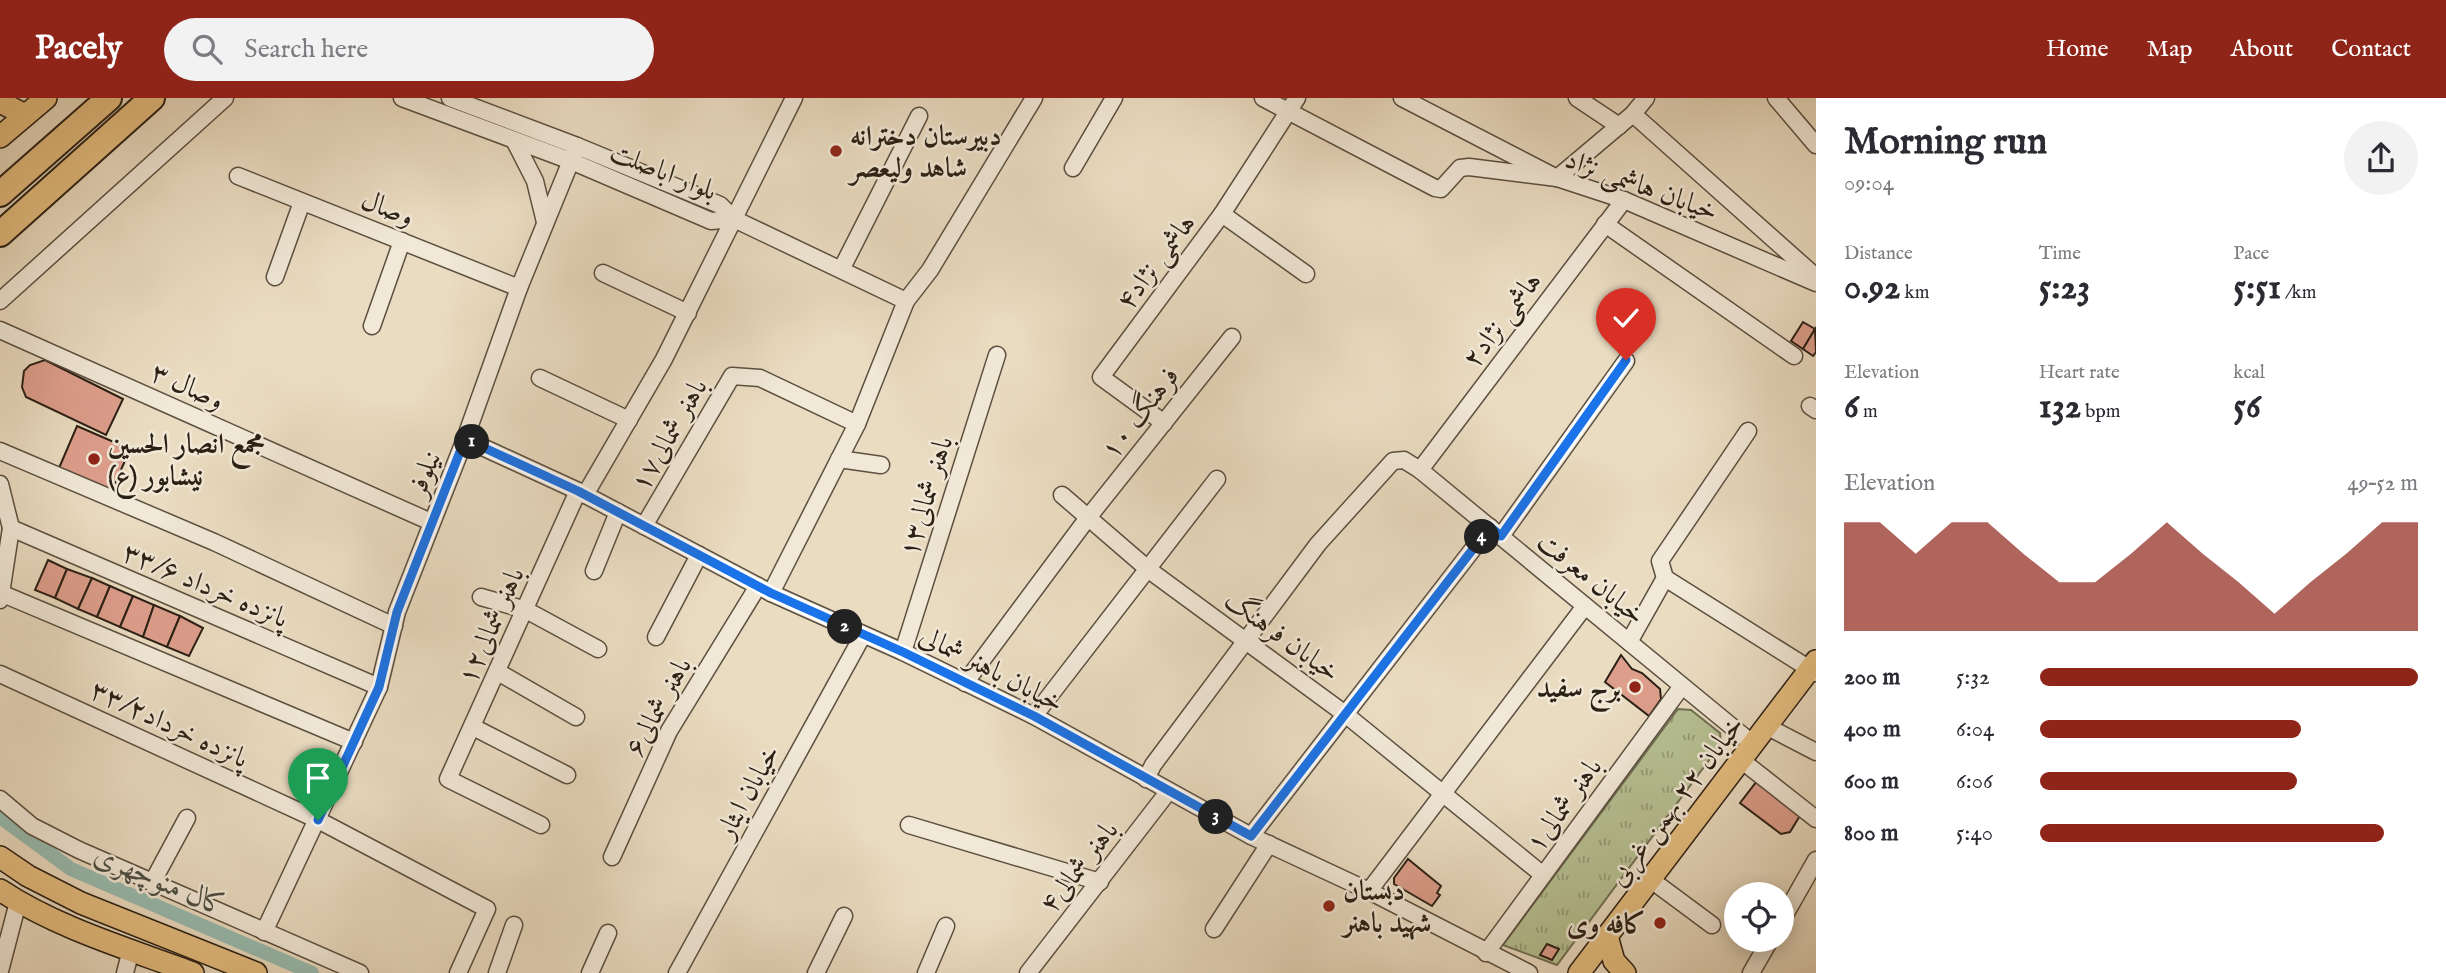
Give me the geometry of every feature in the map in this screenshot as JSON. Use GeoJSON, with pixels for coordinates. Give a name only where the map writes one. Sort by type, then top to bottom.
{"type":"FeatureCollection","features":[{"type":"Feature","properties":{"kind":"highway"},"geometry":{"type":"LineString","coordinates":[[0,194],[109,98]]}},
{"type":"Feature","properties":{"kind":"highway"},"geometry":{"type":"LineString","coordinates":[[0,234],[152,98]]}},
{"type":"Feature","properties":{"kind":"main road"},"geometry":{"type":"LineString","coordinates":[[0,137],[46,98]]}},
{"type":"Feature","properties":{"kind":"main road"},"geometry":{"type":"LineString","coordinates":[[0,102],[25,115]]}},
{"type":"Feature","properties":{"kind":"main road","name":"خیابان ۲۲ بهمن غربی"},"geometry":{"type":"LineString","coordinates":[[1579,973],[1766,726],[1814,667]]}},
{"type":"Feature","properties":{"kind":"main road"},"geometry":{"type":"LineString","coordinates":[[0,857],[28,876],[81,903],[256,973]]}},
{"type":"Feature","properties":{"kind":"main road"},"geometry":{"type":"LineString","coordinates":[[0,890],[18,902],[72,926],[193,973]]}},
{"type":"Feature","properties":{"kind":"main road"},"geometry":{"type":"LineString","coordinates":[[72,926],[81,903]]}},
{"type":"Feature","properties":{"kind":"main road"},"geometry":{"type":"LineString","coordinates":[[1607,936],[1614,961],[1625,973]]}},
{"type":"Feature","properties":{"kind":"street"},"geometry":{"type":"LineString","coordinates":[[0,301],[225,98]]}},
{"type":"Feature","properties":{"kind":"street","name":"بلوار اباصلت"},"geometry":{"type":"LineString","coordinates":[[402,98],[514,140],[574,153]]}},
{"type":"Feature","properties":{"kind":"street","name":"بلوار اباصلت"},"geometry":{"type":"LineString","coordinates":[[450,98],[574,153],[720,205],[734,219],[842,268],[906,302]]}},
{"type":"Feature","properties":{"kind":"street","name":"باهنر شمالی۱۲"},"geometry":{"type":"LineString","coordinates":[[541,825],[448,779],[581,493],[629,420],[664,359],[794,98]]}},
{"type":"Feature","properties":{"kind":"street","name":"باهنر شمالی۶"},"geometry":{"type":"LineString","coordinates":[[612,857],[669,731],[764,590],[839,459],[857,424],[906,302],[930,270],[1004,152],[1034,98]]}},
{"type":"Feature","properties":{"kind":"street"},"geometry":{"type":"LineString","coordinates":[[1073,168],[1114,98]]}},
{"type":"Feature","properties":{"kind":"street","name":"خیابان هاشمی نژاد"},"geometry":{"type":"LineString","coordinates":[[1263,98],[1294,104],[1435,188],[1441,189],[1460,168],[1469,167],[1557,178],[1624,200],[1816,283]]}},
{"type":"Feature","properties":{"kind":"street"},"geometry":{"type":"LineString","coordinates":[[1402,98],[1557,178],[1633,114],[1646,98]]}},
{"type":"Feature","properties":{"kind":"street"},"geometry":{"type":"LineString","coordinates":[[1577,98],[1619,126]]}},
{"type":"Feature","properties":{"kind":"street"},"geometry":{"type":"LineString","coordinates":[[1776,98],[1816,145]]}},
{"type":"Feature","properties":{"kind":"street","name":"هاشمی نژاد۴"},"geometry":{"type":"LineString","coordinates":[[1164,422],[1101,377],[1222,214],[1294,104]]}},
{"type":"Feature","properties":{"kind":"street"},"geometry":{"type":"LineString","coordinates":[[1633,114],[1816,277]]}},
{"type":"Feature","properties":{"kind":"street"},"geometry":{"type":"LineString","coordinates":[[842,268],[919,116]]}},
{"type":"Feature","properties":{"kind":"street"},"geometry":{"type":"LineString","coordinates":[[514,140],[536,181],[545,223]]}},
{"type":"Feature","properties":{"kind":"street","name":"نیلوفر"},"geometry":{"type":"LineString","coordinates":[[264,932],[379,687],[394,626],[431,522],[465,439],[519,288],[574,153]]}},
{"type":"Feature","properties":{"kind":"street","name":"وصال"},"geometry":{"type":"LineString","coordinates":[[238,176],[519,288]]}},
{"type":"Feature","properties":{"kind":"street","name":"هاشمی نژاد۲"},"geometry":{"type":"LineString","coordinates":[[1420,470],[1624,200]]}},
{"type":"Feature","properties":{"kind":"street"},"geometry":{"type":"LineString","coordinates":[[275,277],[302,202]]}},
{"type":"Feature","properties":{"kind":"street"},"geometry":{"type":"LineString","coordinates":[[1222,214],[1306,274]]}},
{"type":"Feature","properties":{"kind":"street"},"geometry":{"type":"LineString","coordinates":[[1605,224],[1794,356]]}},
{"type":"Feature","properties":{"kind":"street"},"geometry":{"type":"LineString","coordinates":[[372,326],[402,241]]}},
{"type":"Feature","properties":{"kind":"street"},"geometry":{"type":"LineString","coordinates":[[603,273],[688,313]]}},
{"type":"Feature","properties":{"kind":"street","name":"وصال ۳"},"geometry":{"type":"LineString","coordinates":[[0,330],[431,522]]}},
{"type":"Feature","properties":{"kind":"street","name":"فرهنگ ۱۰"},"geometry":{"type":"LineString","coordinates":[[965,683],[1087,519],[1233,337]]}},
{"type":"Feature","properties":{"kind":"street","name":"باهنر شمالی۱۳"},"geometry":{"type":"LineString","coordinates":[[903,652],[997,355]]}},
{"type":"Feature","properties":{"kind":"street"},"geometry":{"type":"LineString","coordinates":[[1251,836],[1417,621],[1495,532],[1626,360]]}},
{"type":"Feature","properties":{"kind":"street","name":"باهنر شمالی۱۷"},"geometry":{"type":"LineString","coordinates":[[644,526],[732,376],[760,378],[857,424]]}},
{"type":"Feature","properties":{"kind":"street"},"geometry":{"type":"LineString","coordinates":[[540,378],[629,420]]}},
{"type":"Feature","properties":{"kind":"street"},"geometry":{"type":"LineString","coordinates":[[1748,431],[1660,561],[1665,578],[1814,667]]}},
{"type":"Feature","properties":{"kind":"street","name":"خیابان باهنر شمالی"},"geometry":{"type":"LineString","coordinates":[[465,439],[581,493],[764,590],[903,652],[1034,716],[1251,836],[1369,891],[1529,973]]}},
{"type":"Feature","properties":{"kind":"street"},"geometry":{"type":"LineString","coordinates":[[0,451],[214,542],[394,626]]}},
{"type":"Feature","properties":{"kind":"street"},"geometry":{"type":"LineString","coordinates":[[839,459],[881,465]]}},
{"type":"Feature","properties":{"kind":"street","name":"خیابان معرفت"},"geometry":{"type":"LineString","coordinates":[[1245,640],[1318,544],[1393,461],[1404,460],[1420,470],[1682,686],[1816,819]]}},
{"type":"Feature","properties":{"kind":"street"},"geometry":{"type":"LineString","coordinates":[[1034,716],[1217,479]]}},
{"type":"Feature","properties":{"kind":"street"},"geometry":{"type":"LineString","coordinates":[[0,484],[11,528],[1,597],[191,671],[354,742]]}},
{"type":"Feature","properties":{"kind":"street","name":"خیابان فرهنگ"},"geometry":{"type":"LineString","coordinates":[[1062,495],[1149,570],[1345,714],[1445,792],[1543,874]]}},
{"type":"Feature","properties":{"kind":"street"},"geometry":{"type":"LineString","coordinates":[[594,571],[618,512]]}},
{"type":"Feature","properties":{"kind":"street","name":"پانزده خرداد ۳۳/۶"},"geometry":{"type":"LineString","coordinates":[[11,528],[379,687]]}},
{"type":"Feature","properties":{"kind":"street"},"geometry":{"type":"LineString","coordinates":[[656,637],[699,555]]}},
{"type":"Feature","properties":{"kind":"street"},"geometry":{"type":"LineString","coordinates":[[1629,642],[1665,578]]}},
{"type":"Feature","properties":{"kind":"street"},"geometry":{"type":"LineString","coordinates":[[481,597],[526,610],[598,649]]}},
{"type":"Feature","properties":{"kind":"street"},"geometry":{"type":"LineString","coordinates":[[1369,891],[1585,606]]}},
{"type":"Feature","properties":{"kind":"street","name":"خیابان ایثار"},"geometry":{"type":"LineString","coordinates":[[677,973],[863,635]]}},
{"type":"Feature","properties":{"kind":"street"},"geometry":{"type":"LineString","coordinates":[[1146,779],[1245,640]]}},
{"type":"Feature","properties":{"kind":"street"},"geometry":{"type":"LineString","coordinates":[[498,672],[576,717]]}},
{"type":"Feature","properties":{"kind":"street","name":"پانزده خرداد۳۳/۲"},"geometry":{"type":"LineString","coordinates":[[0,674],[318,820],[487,909],[458,973]]}},
{"type":"Feature","properties":{"kind":"street","name":"باهنر شمالی۱"},"geometry":{"type":"LineString","coordinates":[[1486,953],[1682,686]]}},
{"type":"Feature","properties":{"kind":"street"},"geometry":{"type":"LineString","coordinates":[[1766,726],[1816,752]]}},
{"type":"Feature","properties":{"kind":"street"},"geometry":{"type":"LineString","coordinates":[[472,727],[567,775]]}},
{"type":"Feature","properties":{"kind":"street","name":"باهنر شمالی۴"},"geometry":{"type":"LineString","coordinates":[[1028,973],[1168,792]]}},
{"type":"Feature","properties":{"kind":"street"},"geometry":{"type":"LineString","coordinates":[[0,799],[32,826],[152,883],[360,973]]}},
{"type":"Feature","properties":{"kind":"street"},"geometry":{"type":"LineString","coordinates":[[152,883],[187,818]]}},
{"type":"Feature","properties":{"kind":"street"},"geometry":{"type":"LineString","coordinates":[[909,825],[1100,881]]}},
{"type":"Feature","properties":{"kind":"street"},"geometry":{"type":"LineString","coordinates":[[1214,929],[1269,844]]}},
{"type":"Feature","properties":{"kind":"street"},"geometry":{"type":"LineString","coordinates":[[1794,899],[1816,860]]}},
{"type":"Feature","properties":{"kind":"street"},"geometry":{"type":"LineString","coordinates":[[1650,880],[1712,925]]}},
{"type":"Feature","properties":{"kind":"street"},"geometry":{"type":"LineString","coordinates":[[0,971],[18,902]]}},
{"type":"Feature","properties":{"kind":"street"},"geometry":{"type":"LineString","coordinates":[[816,973],[844,916]]}},
{"type":"Feature","properties":{"kind":"street"},"geometry":{"type":"LineString","coordinates":[[497,973],[514,925]]}},
{"type":"Feature","properties":{"kind":"street"},"geometry":{"type":"LineString","coordinates":[[926,973],[946,926]]}},
{"type":"Feature","properties":{"kind":"street"},"geometry":{"type":"LineString","coordinates":[[590,973],[608,933]]}},
{"type":"Feature","properties":{"kind":"street"},"geometry":{"type":"LineString","coordinates":[[125,973],[131,950]]}},
{"type":"Feature","properties":{"kind":"street"},"geometry":{"type":"LineString","coordinates":[[1751,973],[1763,952]]}},
{"type":"Feature","properties":{"kind":"green space"},"geometry":{"type":"Polygon","coordinates":[[[1678,709],[1691,710],[1720,733],[1721,744],[1557,965],[1503,945],[1678,709]]]}},
{"type":"Feature","properties":{"kind":"building"},"geometry":{"type":"Polygon","coordinates":[[[1803,322],[1815,329],[1803,349],[1791,341],[1803,322]]]}},
{"type":"Feature","properties":{"kind":"building"},"geometry":{"type":"Polygon","coordinates":[[[1815,329],[1816,352],[1813,356],[1803,349],[1815,329]]]}},
{"type":"Feature","properties":{"kind":"building"},"geometry":{"type":"Polygon","coordinates":[[[45,360],[123,399],[106,435],[26,397],[22,387],[24,371],[30,365],[45,360]]]}},
{"type":"Feature","properties":{"kind":"building","name":"مجمع انصار الحسین (ع) نیشابور"},"geometry":{"type":"Polygon","coordinates":[[[77,426],[130,449],[112,491],[59,468],[77,426]]]}},
{"type":"Feature","properties":{"kind":"building"},"geometry":{"type":"Polygon","coordinates":[[[48,560],[67,569],[55,598],[35,590],[48,560]]]}},
{"type":"Feature","properties":{"kind":"building"},"geometry":{"type":"Polygon","coordinates":[[[67,569],[92,578],[78,609],[55,598],[67,569]]]}},
{"type":"Feature","properties":{"kind":"building"},"geometry":{"type":"Polygon","coordinates":[[[92,578],[110,586],[97,617],[78,609],[92,578]]]}},
{"type":"Feature","properties":{"kind":"building"},"geometry":{"type":"Polygon","coordinates":[[[110,586],[133,596],[120,627],[97,617],[110,586]]]}},
{"type":"Feature","properties":{"kind":"building"},"geometry":{"type":"Polygon","coordinates":[[[133,596],[154,605],[143,637],[120,627],[133,596]]]}},
{"type":"Feature","properties":{"kind":"building"},"geometry":{"type":"Polygon","coordinates":[[[154,605],[180,616],[167,647],[143,637],[154,605]]]}},
{"type":"Feature","properties":{"kind":"building"},"geometry":{"type":"Polygon","coordinates":[[[180,616],[203,628],[189,656],[167,647],[180,616]]]}},
{"type":"Feature","properties":{"kind":"building","name":"برج سفید"},"geometry":{"type":"Polygon","coordinates":[[[1621,655],[1632,669],[1642,673],[1660,689],[1661,699],[1649,716],[1605,682],[1621,655]]]}},
{"type":"Feature","properties":{"kind":"building"},"geometry":{"type":"Polygon","coordinates":[[[1757,781],[1801,814],[1790,832],[1781,834],[1740,803],[1757,781]]]}},
{"type":"Feature","properties":{"kind":"building"},"geometry":{"type":"Polygon","coordinates":[[[1408,859],[1441,886],[1437,893],[1440,895],[1432,906],[1394,884],[1394,878],[1408,859]]]}},
{"type":"Feature","properties":{"kind":"building"},"geometry":{"type":"Polygon","coordinates":[[[1547,944],[1559,949],[1552,960],[1540,955],[1547,944]]]}},
{"type":"Feature","properties":{"kind":"waterway","name":"کال منوچهری"},"geometry":{"type":"LineString","coordinates":[[0,817],[71,869],[312,973]]}},
{"type":"Feature","properties":{"kind":"place","name":"دبیرستان دخترانه شاهد ولیعصر"},"geometry":{"type":"Point","coordinates":[836,151]}},
{"type":"Feature","properties":{"kind":"place","name":"مجمع انصار الحسین (ع) نیشابور"},"geometry":{"type":"Point","coordinates":[94,459]}},
{"type":"Feature","properties":{"kind":"place","name":"برج سفید"},"geometry":{"type":"Point","coordinates":[1635,687]}},
{"type":"Feature","properties":{"kind":"place","name":"دبستان شهید باهنر"},"geometry":{"type":"Point","coordinates":[1329,906]}},
{"type":"Feature","properties":{"kind":"place","name":"کافه وی"},"geometry":{"type":"Point","coordinates":[1660,923]}},
{"type":"Feature","properties":{"kind":"route"},"geometry":{"type":"LineString","coordinates":[[318,820],[379,687],[397,612],[465,439],[578,491],[771,593],[903,652],[1034,716],[1251,836],[1490,527],[1501,536],[1626,360]]}}]}
